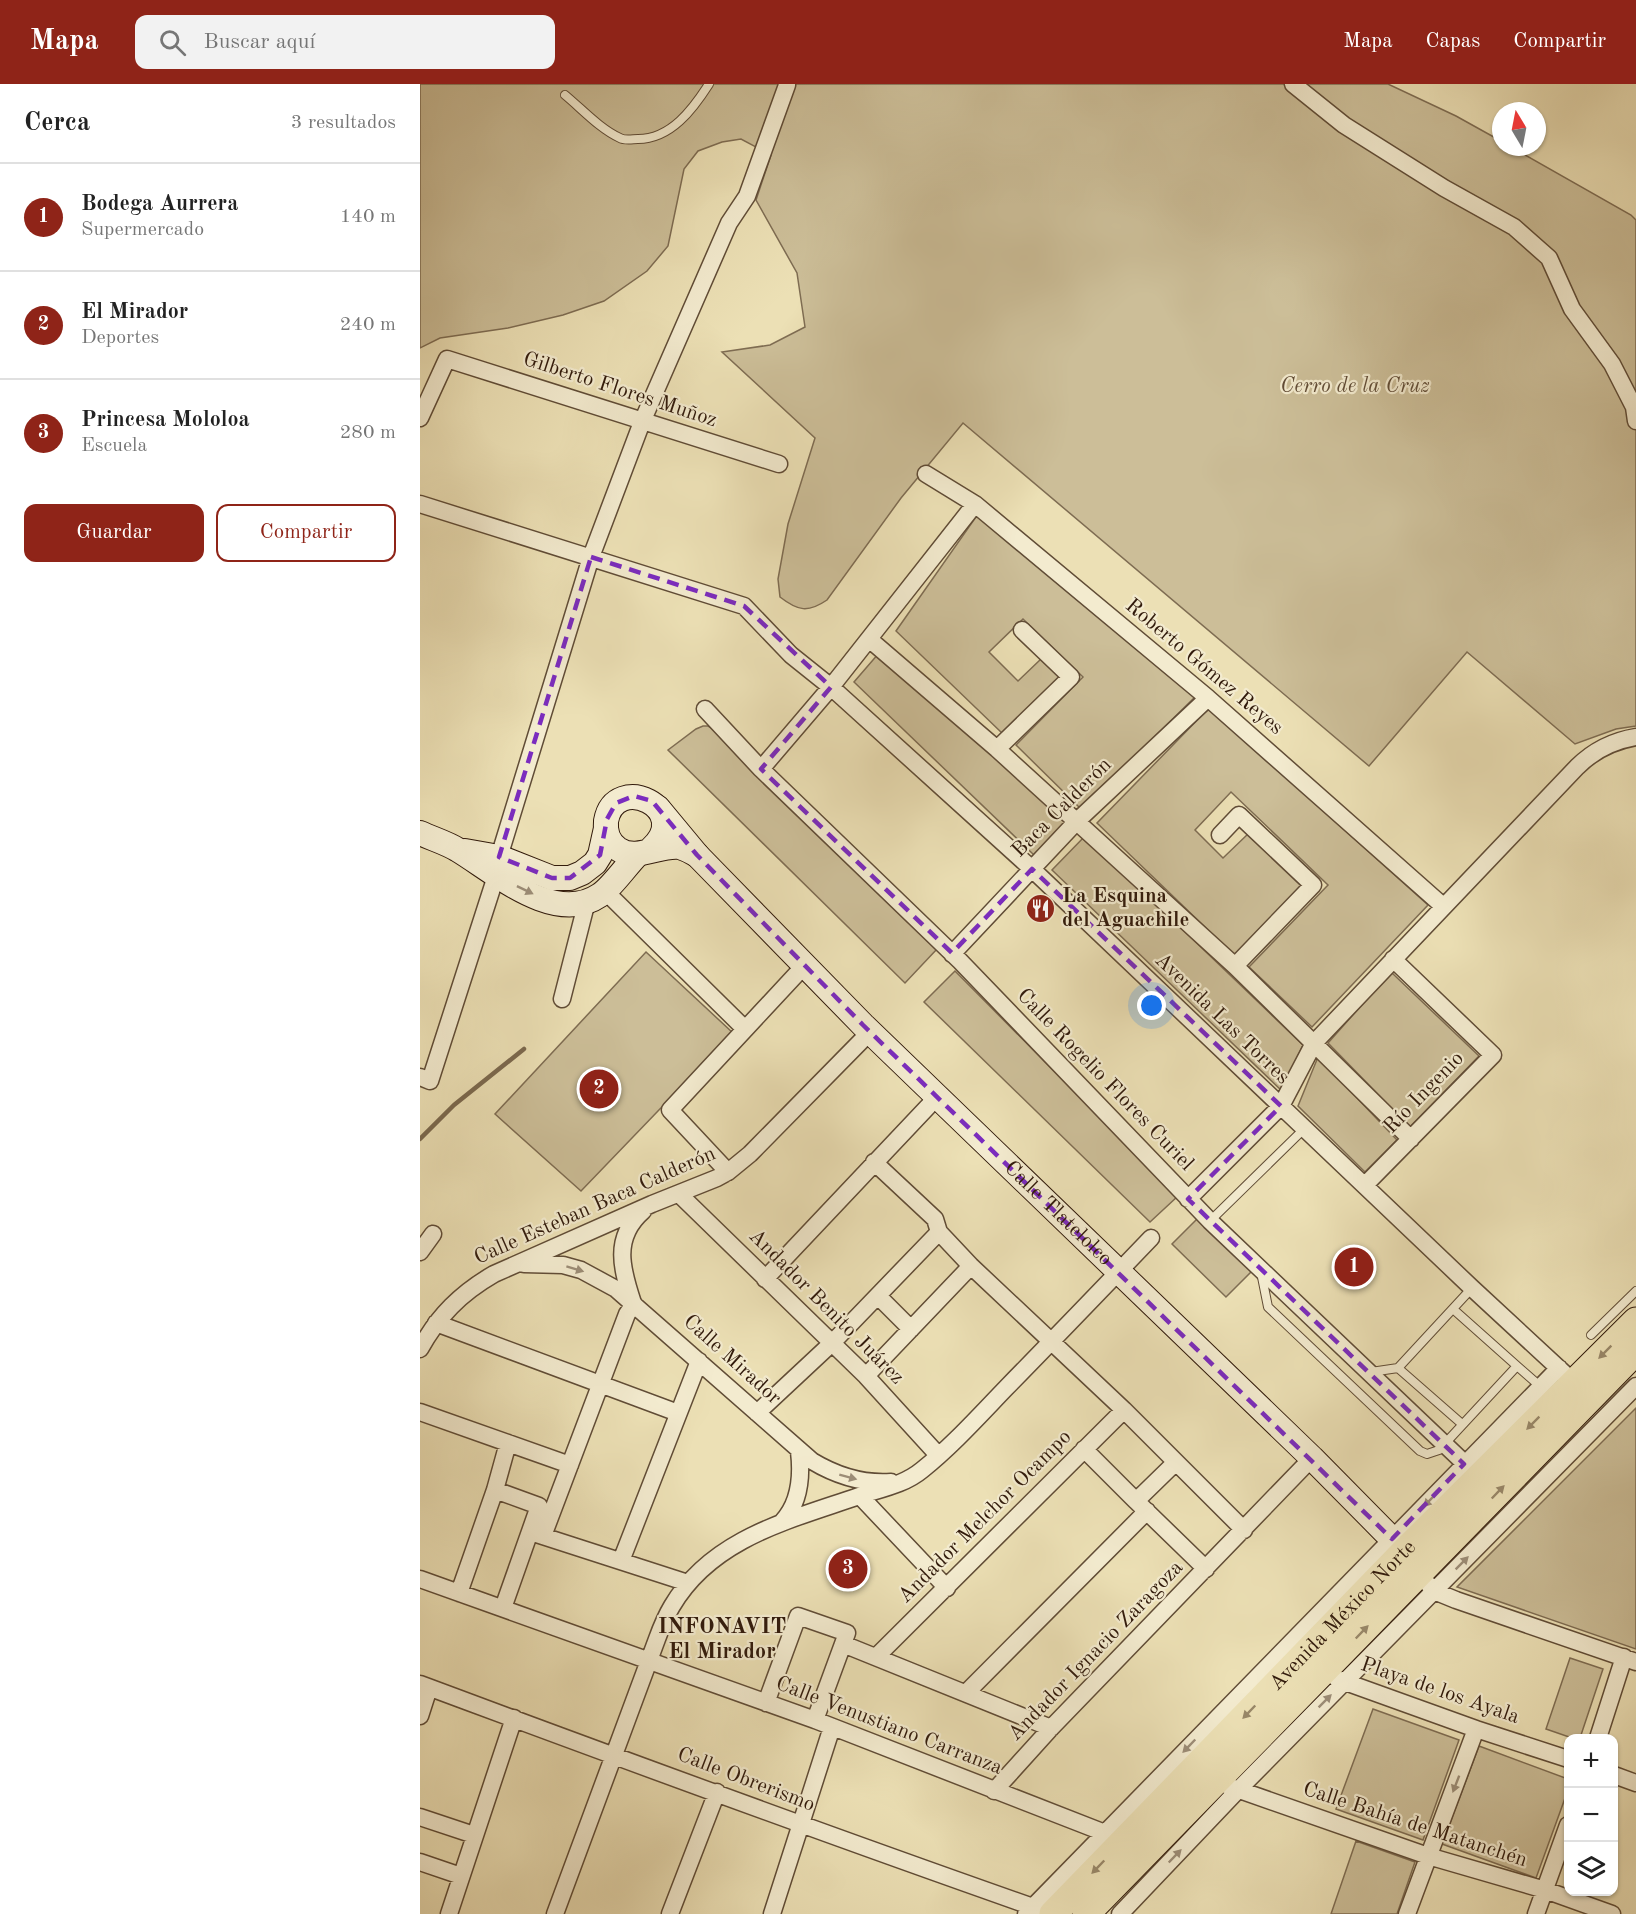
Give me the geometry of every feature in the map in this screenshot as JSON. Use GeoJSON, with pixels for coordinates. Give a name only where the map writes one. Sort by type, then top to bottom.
{"type":"FeatureCollection","features":[{"type":"Feature","properties":{"kind":"main road","name":"Avenida México Norte"},"geometry":{"type":"LineString","coordinates":[[1049,1911],[1124,1842],[1297,1662],[1412,1564],[1574,1383],[1636,1321]]}},
{"type":"Feature","properties":{"kind":"main road","name":"Avenida México Norte"},"geometry":{"type":"LineString","coordinates":[[1086,1914],[1124,1842],[1226,1786],[1333,1677],[1412,1564],[1472,1470],[1574,1383],[1636,1351]]}},
{"type":"Feature","properties":{"kind":"street"},"geometry":{"type":"LineString","coordinates":[[425,1079],[497,866],[591,557],[642,422],[729,223],[747,196],[786,84]]}},
{"type":"Feature","properties":{"kind":"street"},"geometry":{"type":"LineString","coordinates":[[1293,84],[1344,125],[1444,188],[1514,227],[1549,258],[1572,309],[1612,364],[1634,407],[1636,421]]}},
{"type":"Feature","properties":{"kind":"street","name":"Gilberto Flores Muñoz"},"geometry":{"type":"LineString","coordinates":[[420,418],[447,359],[779,464]]}},
{"type":"Feature","properties":{"kind":"street","name":"Roberto Gómez Reyes"},"geometry":{"type":"LineString","coordinates":[[926,474],[975,504],[1208,698],[1443,906]]}},
{"type":"Feature","properties":{"kind":"street","name":"Avenida Las Torres"},"geometry":{"type":"LineString","coordinates":[[420,504],[744,606],[791,655],[831,687],[1032,869],[1574,1383]]}},
{"type":"Feature","properties":{"kind":"street"},"geometry":{"type":"LineString","coordinates":[[761,769],[831,687],[975,504]]}},
{"type":"Feature","properties":{"kind":"street"},"geometry":{"type":"LineString","coordinates":[[997,749],[1071,677],[1022,630]]}},
{"type":"Feature","properties":{"kind":"street"},"geometry":{"type":"LineString","coordinates":[[869,639],[997,749],[1235,966],[1411,1139]]}},
{"type":"Feature","properties":{"kind":"street","name":"Baca Calderón"},"geometry":{"type":"LineString","coordinates":[[952,954],[1077,821],[1208,698]]}},
{"type":"Feature","properties":{"kind":"street","name":"Calle Rogelio Flores Curiel"},"geometry":{"type":"LineString","coordinates":[[705,709],[761,769],[952,954],[1210,1221],[1472,1470]]}},
{"type":"Feature","properties":{"kind":"street"},"geometry":{"type":"LineString","coordinates":[[1188,1199],[1281,1106],[1314,1043],[1590,754],[1605,746],[1636,737]]}},
{"type":"Feature","properties":{"kind":"street","name":"Calle Tlatelolco"},"geometry":{"type":"LineString","coordinates":[[606,828],[610,810],[625,798],[634,796],[652,801],[697,855],[804,966],[1312,1458],[1412,1564]]}},
{"type":"Feature","properties":{"kind":"street"},"geometry":{"type":"LineString","coordinates":[[497,866],[551,903],[564,906],[596,896],[658,843],[663,835],[663,816],[658,808]]}},
{"type":"Feature","properties":{"kind":"street"},"geometry":{"type":"LineString","coordinates":[[1220,835],[1239,815],[1313,885],[1235,966]]}},
{"type":"Feature","properties":{"kind":"street"},"geometry":{"type":"LineString","coordinates":[[420,833],[497,866],[552,878],[570,878],[582,873],[595,863],[602,849],[606,828]]}},
{"type":"Feature","properties":{"kind":"street"},"geometry":{"type":"LineString","coordinates":[[606,828],[616,848],[623,852],[683,848],[697,855]]}},
{"type":"Feature","properties":{"kind":"street"},"geometry":{"type":"LineString","coordinates":[[562,999],[596,896]]}},
{"type":"Feature","properties":{"kind":"street"},"geometry":{"type":"LineString","coordinates":[[596,896],[745,1029]]}},
{"type":"Feature","properties":{"kind":"street","name":"Río Ingenio"},"geometry":{"type":"LineString","coordinates":[[1365,1185],[1493,1055],[1393,958]]}},
{"type":"Feature","properties":{"kind":"street"},"geometry":{"type":"LineString","coordinates":[[728,1172],[670,1110],[804,966]]}},
{"type":"Feature","properties":{"kind":"street","name":"Calle Esteban Baca Calderón"},"geometry":{"type":"LineString","coordinates":[[420,1349],[436,1323],[458,1299],[475,1285],[652,1203],[679,1194],[728,1172],[750,1154],[870,1032]]}},
{"type":"Feature","properties":{"kind":"street"},"geometry":{"type":"LineString","coordinates":[[765,1279],[937,1097]]}},
{"type":"Feature","properties":{"kind":"street"},"geometry":{"type":"LineString","coordinates":[[874,1162],[935,1219],[939,1232],[971,1266],[1050,1343],[1124,1410],[1244,1530]]}},
{"type":"Feature","properties":{"kind":"street","name":"Andador Benito Juárez"},"geometry":{"type":"LineString","coordinates":[[679,1194],[866,1376],[938,1455]]}},
{"type":"Feature","properties":{"kind":"street"},"geometry":{"type":"LineString","coordinates":[[503,1608],[570,1465],[627,1314],[634,1304],[625,1279],[622,1258],[623,1240],[629,1225],[652,1203]]}},
{"type":"Feature","properties":{"kind":"street"},"geometry":{"type":"LineString","coordinates":[[757,1413],[832,1343],[939,1232]]}},
{"type":"Feature","properties":{"kind":"street"},"geometry":{"type":"LineString","coordinates":[[420,1252],[434,1234]]}},
{"type":"Feature","properties":{"kind":"street"},"geometry":{"type":"LineString","coordinates":[[555,1914],[648,1660],[671,1606],[688,1583],[711,1561],[736,1544],[782,1522],[903,1482],[921,1471],[1050,1343],[1151,1238]]}},
{"type":"Feature","properties":{"kind":"street","name":"Calle Mirador"},"geometry":{"type":"LineString","coordinates":[[517,1264],[563,1265],[581,1270],[616,1289],[799,1451],[828,1471],[843,1477],[879,1483],[903,1482]]}},
{"type":"Feature","properties":{"kind":"street"},"geometry":{"type":"LineString","coordinates":[[866,1376],[971,1266]]}},
{"type":"Feature","properties":{"kind":"street"},"geometry":{"type":"LineString","coordinates":[[878,1296],[910,1329]]}},
{"type":"Feature","properties":{"kind":"street"},"geometry":{"type":"LineString","coordinates":[[436,1323],[678,1413]]}},
{"type":"Feature","properties":{"kind":"street"},"geometry":{"type":"LineString","coordinates":[[621,1561],[699,1361]]}},
{"type":"Feature","properties":{"kind":"street","name":"Avenida México Norte"},"geometry":{"type":"LineString","coordinates":[[1472,1470],[1541,1387],[1574,1383]]}},
{"type":"Feature","properties":{"kind":"street","name":"Avenida México Norte"},"geometry":{"type":"LineString","coordinates":[[1124,1842],[1412,1564],[1636,1386]]}},
{"type":"Feature","properties":{"kind":"street","name":"Andador Melchor Ocampo"},"geometry":{"type":"LineString","coordinates":[[877,1656],[1124,1410]]}},
{"type":"Feature","properties":{"kind":"street"},"geometry":{"type":"LineString","coordinates":[[420,1412],[570,1465]]}},
{"type":"Feature","properties":{"kind":"street"},"geometry":{"type":"LineString","coordinates":[[459,1593],[495,1490],[508,1443]]}},
{"type":"Feature","properties":{"kind":"street"},"geometry":{"type":"LineString","coordinates":[[1084,1449],[1206,1569]]}},
{"type":"Feature","properties":{"kind":"street"},"geometry":{"type":"LineString","coordinates":[[782,1522],[791,1512],[800,1481],[799,1451]]}},
{"type":"Feature","properties":{"kind":"street","name":"Andador Ignacio Zaragoza"},"geometry":{"type":"LineString","coordinates":[[994,1791],[1051,1728],[1312,1458]]}},
{"type":"Feature","properties":{"kind":"street"},"geometry":{"type":"LineString","coordinates":[[966,1693],[1141,1506],[1176,1462]]}},
{"type":"Feature","properties":{"kind":"street"},"geometry":{"type":"LineString","coordinates":[[495,1490],[539,1506],[537,1534]]}},
{"type":"Feature","properties":{"kind":"street"},"geometry":{"type":"LineString","coordinates":[[860,1496],[947,1588]]}},
{"type":"Feature","properties":{"kind":"street"},"geometry":{"type":"LineString","coordinates":[[537,1534],[688,1583]]}},
{"type":"Feature","properties":{"kind":"street"},"geometry":{"type":"LineString","coordinates":[[1412,1564],[1630,1659],[1600,1734]]}},
{"type":"Feature","properties":{"kind":"street","name":"Calle Venustiano Carranza"},"geometry":{"type":"LineString","coordinates":[[420,1579],[815,1720],[1124,1842]]}},
{"type":"Feature","properties":{"kind":"street"},"geometry":{"type":"LineString","coordinates":[[766,1703],[798,1616],[847,1633],[815,1720]]}},
{"type":"Feature","properties":{"kind":"street"},"geometry":{"type":"LineString","coordinates":[[843,1644],[1051,1728]]}},
{"type":"Feature","properties":{"kind":"street","name":"Playa de los Ayala"},"geometry":{"type":"LineString","coordinates":[[1297,1662],[1476,1729],[1564,1757]]}},
{"type":"Feature","properties":{"kind":"street"},"geometry":{"type":"LineString","coordinates":[[420,1716],[425,1686]]}},
{"type":"Feature","properties":{"kind":"street","name":"Calle Obrerismo"},"geometry":{"type":"LineString","coordinates":[[425,1686],[717,1792],[801,1825],[1049,1911]]}},
{"type":"Feature","properties":{"kind":"street"},"geometry":{"type":"LineString","coordinates":[[448,1914],[513,1718]]}},
{"type":"Feature","properties":{"kind":"street"},"geometry":{"type":"LineString","coordinates":[[772,1914],[832,1727]]}},
{"type":"Feature","properties":{"kind":"street"},"geometry":{"type":"LineString","coordinates":[[1407,1914],[1476,1729]]}},
{"type":"Feature","properties":{"kind":"street"},"geometry":{"type":"LineString","coordinates":[[1618,1776],[1636,1783]]}},
{"type":"Feature","properties":{"kind":"street","name":"Avenida México Norte"},"geometry":{"type":"LineString","coordinates":[[1120,1914],[1226,1786]]}},
{"type":"Feature","properties":{"kind":"street","name":"Calle Bahía de Matanchén"},"geometry":{"type":"LineString","coordinates":[[1226,1786],[1428,1856],[1545,1890],[1612,1914]]}},
{"type":"Feature","properties":{"kind":"street"},"geometry":{"type":"LineString","coordinates":[[670,1914],[717,1792]]}},
{"type":"Feature","properties":{"kind":"street"},"geometry":{"type":"LineString","coordinates":[[420,1817],[474,1835]]}},
{"type":"Feature","properties":{"kind":"street"},"geometry":{"type":"LineString","coordinates":[[1536,1914],[1564,1839]]}},
{"type":"Feature","properties":{"kind":"street"},"geometry":{"type":"LineString","coordinates":[[420,1862],[461,1875]]}},
{"type":"Feature","properties":{"kind":"lane"},"geometry":{"type":"LineString","coordinates":[[564,95],[622,140],[645,139],[668,132],[682,119],[709,84]]}},
{"type":"Feature","properties":{"kind":"lane"},"geometry":{"type":"LineString","coordinates":[[1210,1221],[1306,1127]]}},
{"type":"Feature","properties":{"kind":"lane"},"geometry":{"type":"LineString","coordinates":[[1260,1268],[1268,1307],[1420,1451],[1427,1454],[1434,1453],[1444,1444],[1517,1366]]}},
{"type":"Feature","properties":{"kind":"lane"},"geometry":{"type":"LineString","coordinates":[[1371,1372],[1398,1368],[1472,1288]]}},
{"type":"Feature","properties":{"kind":"lane"},"geometry":{"type":"LineString","coordinates":[[1592,1335],[1636,1291]]}},
{"type":"Feature","properties":{"kind":"lane"},"geometry":{"type":"LineString","coordinates":[[1453,1309],[1541,1387]]}},
{"type":"Feature","properties":{"kind":"lane"},"geometry":{"type":"LineString","coordinates":[[1398,1368],[1462,1424]]}},
{"type":"Feature","properties":{"kind":"highlighted area"},"geometry":{"type":"Polygon","coordinates":[[[591,557],[744,606],[831,687],[761,769],[952,953],[1032,869],[1281,1106],[1188,1199],[1464,1464],[1392,1539],[863,1025],[697,855],[652,801],[634,796],[616,803],[607,819],[600,855],[570,878],[552,878],[499,857],[591,557]]]}},
{"type":"Feature","properties":{"kind":"green space","name":"Cerro de la Cruz"},"geometry":{"type":"Polygon","coordinates":[[[420,84],[1388,84],[1492,136],[1492,156],[1527,156],[1636,220],[1636,726],[1616,729],[1575,744],[1467,652],[1369,766],[963,423],[901,498],[827,600],[814,607],[803,609],[792,605],[780,597],[778,579],[788,524],[815,438],[722,352],[770,345],[805,327],[797,273],[756,200],[771,155],[741,139],[722,142],[698,151],[684,169],[668,246],[647,271],[604,301],[563,315],[508,328],[440,338],[420,348],[420,84]]]}},
{"type":"Feature","properties":{"kind":"green space"},"geometry":{"type":"Polygon","coordinates":[[[978,514],[1195,697],[1081,809],[1016,745],[1083,677],[1023,619],[989,652],[1018,681],[1041,659],[1060,676],[1003,734],[896,631],[978,514]]]}},
{"type":"Feature","properties":{"kind":"green space"},"geometry":{"type":"Polygon","coordinates":[[[885,646],[1069,821],[1034,855],[854,682],[885,646]]]}},
{"type":"Feature","properties":{"kind":"green space"},"geometry":{"type":"Polygon","coordinates":[[[1209,708],[1428,905],[1312,1027],[1249,967],[1328,885],[1231,792],[1195,830],[1223,858],[1250,832],[1303,885],[1234,955],[1097,823],[1209,708]]]}},
{"type":"Feature","properties":{"kind":"green space"},"geometry":{"type":"Polygon","coordinates":[[[703,726],[715,730],[937,949],[905,983],[668,750],[703,726]]]}},
{"type":"Feature","properties":{"kind":"green space"},"geometry":{"type":"Polygon","coordinates":[[[1085,836],[1303,1045],[1282,1091],[1052,870],[1085,836]]]}},
{"type":"Feature","properties":{"kind":"green space"},"geometry":{"type":"Polygon","coordinates":[[[646,952],[733,1033],[581,1191],[495,1114],[646,952]]]}},
{"type":"Feature","properties":{"kind":"green space"},"geometry":{"type":"Polygon","coordinates":[[[955,971],[1178,1196],[1150,1222],[924,1002],[955,971]]]}},
{"type":"Feature","properties":{"kind":"green space"},"geometry":{"type":"Polygon","coordinates":[[[1391,972],[1479,1056],[1410,1127],[1328,1043],[1391,972]]]}},
{"type":"Feature","properties":{"kind":"green space"},"geometry":{"type":"Polygon","coordinates":[[[1318,1057],[1397,1140],[1365,1172],[1298,1106],[1318,1057]]]}},
{"type":"Feature","properties":{"kind":"green space"},"geometry":{"type":"Polygon","coordinates":[[[1199,1217],[1253,1270],[1226,1297],[1172,1244],[1199,1217]]]}},
{"type":"Feature","properties":{"kind":"green space"},"geometry":{"type":"Polygon","coordinates":[[[1636,1408],[1636,1649],[1457,1587],[1636,1408]]]}},
{"type":"Feature","properties":{"kind":"green space"},"geometry":{"type":"Polygon","coordinates":[[[1570,1658],[1603,1669],[1581,1734],[1564,1735],[1546,1729],[1570,1658]]]}},
{"type":"Feature","properties":{"kind":"green space"},"geometry":{"type":"Polygon","coordinates":[[[1373,1709],[1459,1740],[1423,1840],[1336,1809],[1373,1709]]]}},
{"type":"Feature","properties":{"kind":"green space"},"geometry":{"type":"Polygon","coordinates":[[[1479,1746],[1564,1778],[1564,1801],[1536,1878],[1442,1844],[1479,1746]]]}},
{"type":"Feature","properties":{"kind":"green space"},"geometry":{"type":"Polygon","coordinates":[[[1356,1841],[1415,1862],[1397,1914],[1331,1914],[1356,1841]]]}},
{"type":"Feature","properties":{"kind":"waterway"},"geometry":{"type":"LineString","coordinates":[[420,1139],[454,1105],[524,1049]]}},
{"type":"Feature","properties":{"kind":"place","name":"La Esquina del Aguachile"},"geometry":{"type":"Point","coordinates":[1041,908]}},
{"type":"Feature","properties":{"kind":"place","name":"El Mirador"},"geometry":{"type":"Point","coordinates":[599,1089]}},
{"type":"Feature","properties":{"kind":"place","name":"Bodega Aurrera"},"geometry":{"type":"Point","coordinates":[1354,1267]}},
{"type":"Feature","properties":{"kind":"place","name":"Princesa Mololoa"},"geometry":{"type":"Point","coordinates":[848,1569]}},
{"type":"Feature","properties":{"kind":"district","name":"INFONAVIT El Mirador"},"geometry":{"type":"Point","coordinates":[722,1640]}}]}
